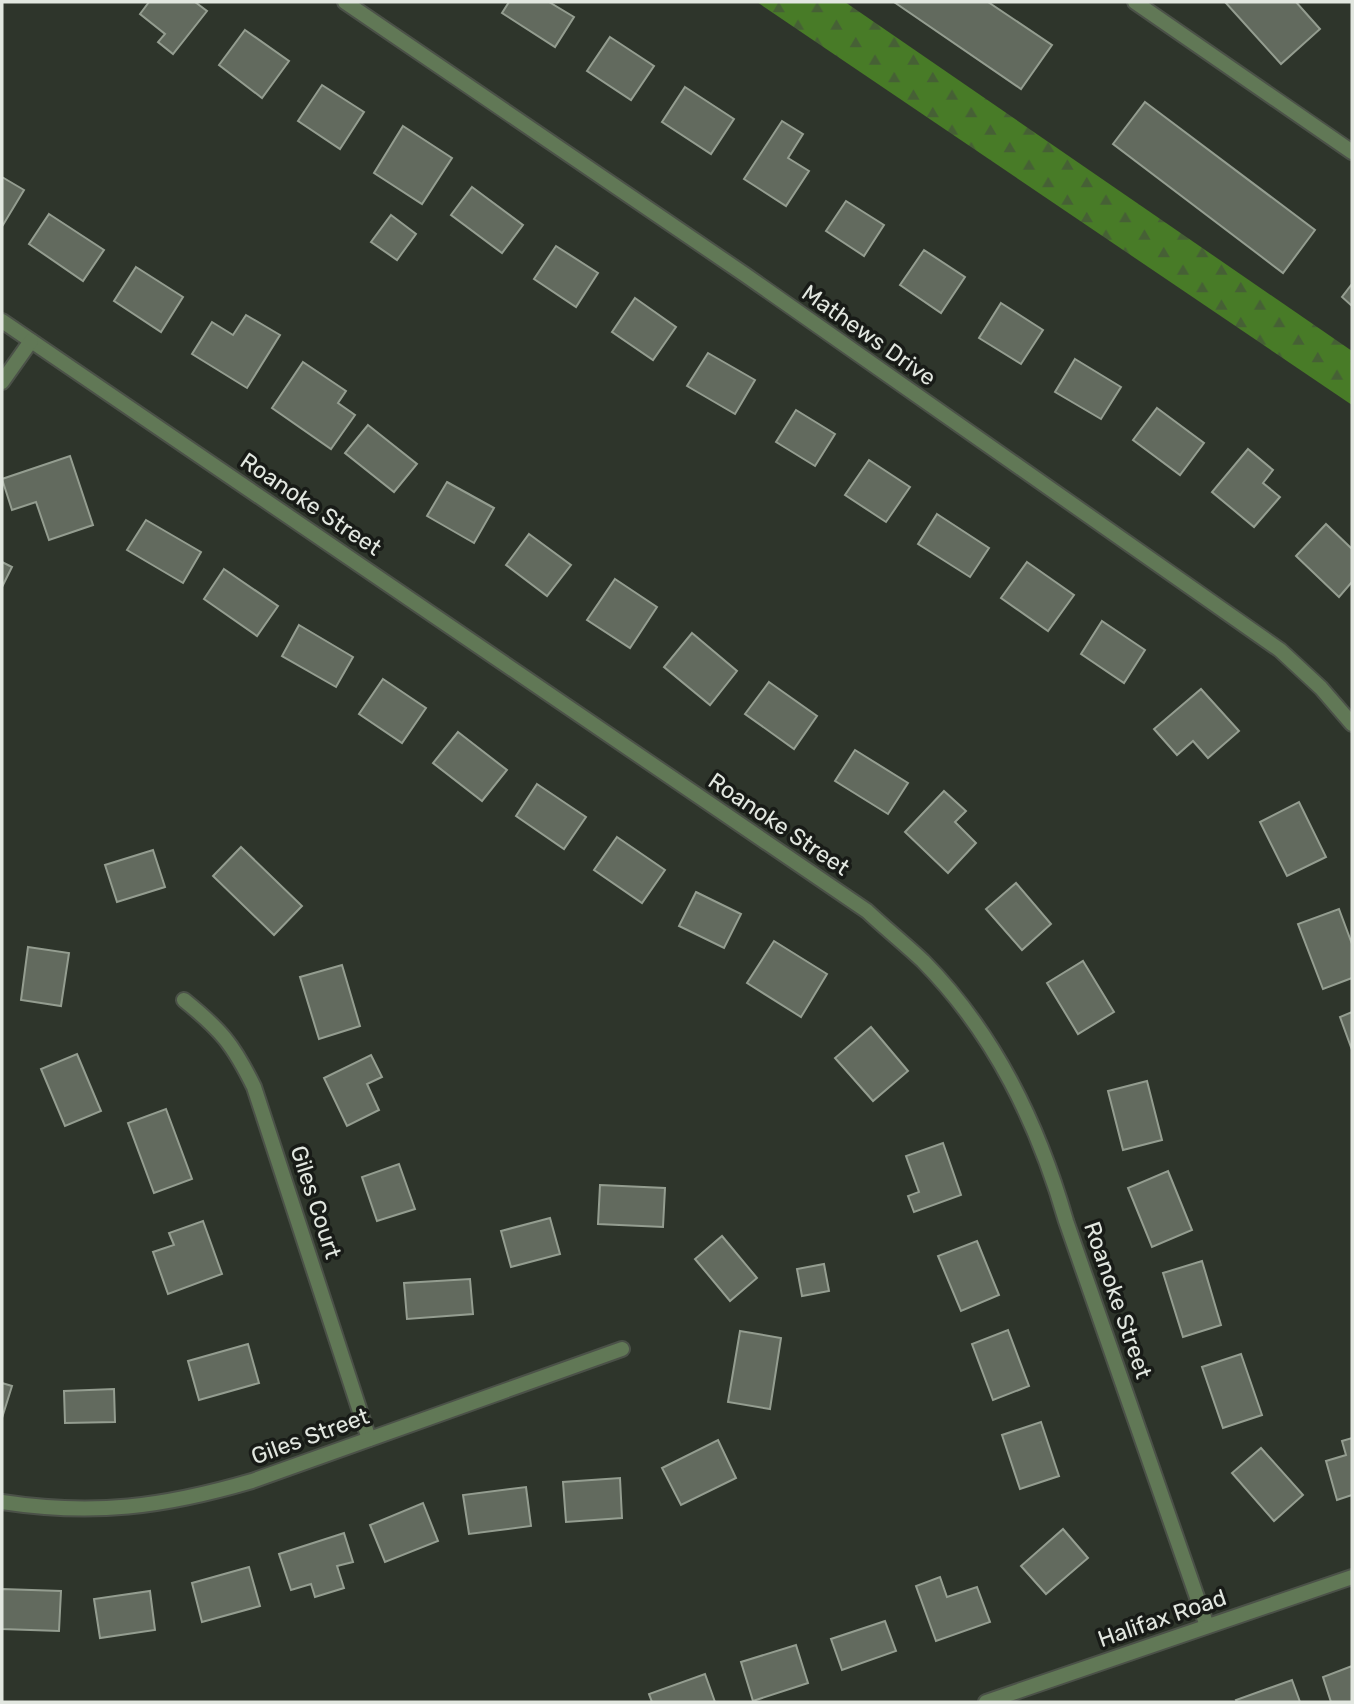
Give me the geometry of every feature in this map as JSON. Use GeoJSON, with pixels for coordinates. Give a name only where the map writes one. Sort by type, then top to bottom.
{"type":"FeatureCollection","features":[{"type":"Feature","properties":{"kind":"street","name":"Mathews Drive"},"geometry":{"type":"LineString","coordinates":[[345,2],[744,274],[1280,650],[1321,688],[1352,724]]}},
{"type":"Feature","properties":{"kind":"street"},"geometry":{"type":"LineString","coordinates":[[1135,2],[1352,152]]}},
{"type":"Feature","properties":{"kind":"street","name":"Roanoke Street"},"geometry":{"type":"LineString","coordinates":[[2,321],[867,911],[923,961],[964,1008],[1000,1060],[1029,1115],[1052,1173],[1066,1221],[1207,1626]]}},
{"type":"Feature","properties":{"kind":"street"},"geometry":{"type":"LineString","coordinates":[[2,382],[31,341]]}},
{"type":"Feature","properties":{"kind":"street","name":"Giles Court"},"geometry":{"type":"LineString","coordinates":[[184,1000],[223,1035],[237,1053],[254,1087],[369,1439]]}},
{"type":"Feature","properties":{"kind":"street","name":"Giles Street"},"geometry":{"type":"LineString","coordinates":[[2,1502],[79,1510],[137,1507],[196,1497],[252,1481],[622,1349]]}},
{"type":"Feature","properties":{"kind":"street","name":"Halifax Road"},"geometry":{"type":"LineString","coordinates":[[986,1702],[1352,1577]]}},
{"type":"Feature","properties":{"kind":"green space"},"geometry":{"type":"Polygon","coordinates":[[[757,2],[845,2],[1352,351],[1352,405],[757,2]]]}},
{"type":"Feature","properties":{"kind":"building"},"geometry":{"type":"Polygon","coordinates":[[[149,2],[195,2],[207,11],[173,54],[158,42],[165,34],[140,14],[149,2]]]}},
{"type":"Feature","properties":{"kind":"building"},"geometry":{"type":"Polygon","coordinates":[[[509,2],[549,2],[574,17],[555,47],[502,13],[509,2]]]}},
{"type":"Feature","properties":{"kind":"building"},"geometry":{"type":"Polygon","coordinates":[[[894,2],[988,2],[1052,45],[1021,89],[894,2]]]}},
{"type":"Feature","properties":{"kind":"building"},"geometry":{"type":"Polygon","coordinates":[[[1225,2],[1296,2],[1320,29],[1281,64],[1225,2]]]}},
{"type":"Feature","properties":{"kind":"building"},"geometry":{"type":"Polygon","coordinates":[[[245,30],[289,61],[262,98],[219,65],[245,30]]]}},
{"type":"Feature","properties":{"kind":"building"},"geometry":{"type":"Polygon","coordinates":[[[610,37],[654,66],[631,100],[587,71],[610,37]]]}},
{"type":"Feature","properties":{"kind":"building"},"geometry":{"type":"Polygon","coordinates":[[[322,85],[364,112],[340,149],[298,121],[322,85]]]}},
{"type":"Feature","properties":{"kind":"building"},"geometry":{"type":"Polygon","coordinates":[[[685,87],[734,119],[711,154],[662,122],[685,87]]]}},
{"type":"Feature","properties":{"kind":"building"},"geometry":{"type":"Polygon","coordinates":[[[1145,102],[1315,230],[1283,273],[1113,144],[1145,102]]]}},
{"type":"Feature","properties":{"kind":"building"},"geometry":{"type":"Polygon","coordinates":[[[782,121],[803,134],[788,158],[809,171],[786,206],[744,179],[782,121]]]}},
{"type":"Feature","properties":{"kind":"building"},"geometry":{"type":"Polygon","coordinates":[[[403,126],[452,158],[422,204],[374,173],[403,126]]]}},
{"type":"Feature","properties":{"kind":"building"},"geometry":{"type":"Polygon","coordinates":[[[2,177],[24,190],[3,225],[2,224],[2,177]]]}},
{"type":"Feature","properties":{"kind":"building"},"geometry":{"type":"Polygon","coordinates":[[[472,187],[523,225],[502,253],[451,215],[472,187]]]}},
{"type":"Feature","properties":{"kind":"building"},"geometry":{"type":"Polygon","coordinates":[[[846,201],[884,225],[864,256],[826,231],[846,201]]]}},
{"type":"Feature","properties":{"kind":"building"},"geometry":{"type":"Polygon","coordinates":[[[49,214],[104,250],[83,281],[29,244],[49,214]]]}},
{"type":"Feature","properties":{"kind":"building"},"geometry":{"type":"Polygon","coordinates":[[[391,215],[416,234],[397,260],[371,242],[391,215]]]}},
{"type":"Feature","properties":{"kind":"building"},"geometry":{"type":"Polygon","coordinates":[[[556,246],[598,273],[576,307],[534,279],[556,246]]]}},
{"type":"Feature","properties":{"kind":"building"},"geometry":{"type":"Polygon","coordinates":[[[924,250],[965,277],[941,313],[900,285],[924,250]]]}},
{"type":"Feature","properties":{"kind":"building"},"geometry":{"type":"Polygon","coordinates":[[[136,267],[183,297],[161,332],[114,301],[136,267]]]}},
{"type":"Feature","properties":{"kind":"building"},"geometry":{"type":"Polygon","coordinates":[[[1352,284],[1352,306],[1342,297],[1352,284]]]}},
{"type":"Feature","properties":{"kind":"building"},"geometry":{"type":"Polygon","coordinates":[[[635,298],[676,327],[653,360],[612,332],[635,298]]]}},
{"type":"Feature","properties":{"kind":"building"},"geometry":{"type":"Polygon","coordinates":[[[1001,303],[1043,330],[1021,364],[979,338],[1001,303]]]}},
{"type":"Feature","properties":{"kind":"building"},"geometry":{"type":"Polygon","coordinates":[[[246,315],[280,335],[247,388],[192,354],[212,322],[233,335],[246,315]]]}},
{"type":"Feature","properties":{"kind":"building"},"geometry":{"type":"Polygon","coordinates":[[[708,353],[755,380],[735,414],[687,386],[708,353]]]}},
{"type":"Feature","properties":{"kind":"building"},"geometry":{"type":"Polygon","coordinates":[[[1075,359],[1121,387],[1101,419],[1055,392],[1075,359]]]}},
{"type":"Feature","properties":{"kind":"building"},"geometry":{"type":"Polygon","coordinates":[[[303,362],[346,391],[338,403],[355,415],[331,449],[272,408],[303,362]]]}},
{"type":"Feature","properties":{"kind":"building"},"geometry":{"type":"Polygon","coordinates":[[[1157,408],[1204,443],[1180,475],[1133,440],[1157,408]]]}},
{"type":"Feature","properties":{"kind":"building"},"geometry":{"type":"Polygon","coordinates":[[[796,410],[835,434],[815,466],[776,442],[796,410]]]}},
{"type":"Feature","properties":{"kind":"building"},"geometry":{"type":"Polygon","coordinates":[[[368,425],[417,464],[394,492],[345,453],[368,425]]]}},
{"type":"Feature","properties":{"kind":"building"},"geometry":{"type":"Polygon","coordinates":[[[1248,449],[1273,470],[1263,483],[1280,497],[1254,527],[1212,492],[1248,449]]]}},
{"type":"Feature","properties":{"kind":"building"},"geometry":{"type":"Polygon","coordinates":[[[70,456],[93,525],[49,540],[36,502],[12,510],[2,479],[70,456]]]}},
{"type":"Feature","properties":{"kind":"building"},"geometry":{"type":"Polygon","coordinates":[[[869,460],[910,487],[886,522],[845,495],[869,460]]]}},
{"type":"Feature","properties":{"kind":"building"},"geometry":{"type":"Polygon","coordinates":[[[447,482],[494,508],[474,543],[427,516],[447,482]]]}},
{"type":"Feature","properties":{"kind":"building"},"geometry":{"type":"Polygon","coordinates":[[[937,514],[989,548],[970,577],[918,544],[937,514]]]}},
{"type":"Feature","properties":{"kind":"building"},"geometry":{"type":"Polygon","coordinates":[[[146,520],[201,552],[183,583],[127,550],[146,520]]]}},
{"type":"Feature","properties":{"kind":"building"},"geometry":{"type":"Polygon","coordinates":[[[1326,524],[1352,549],[1352,582],[1339,597],[1296,556],[1326,524]]]}},
{"type":"Feature","properties":{"kind":"building"},"geometry":{"type":"Polygon","coordinates":[[[529,534],[571,565],[547,596],[506,565],[529,534]]]}},
{"type":"Feature","properties":{"kind":"building"},"geometry":{"type":"Polygon","coordinates":[[[2,562],[12,567],[2,587],[2,562]]]}},
{"type":"Feature","properties":{"kind":"building"},"geometry":{"type":"Polygon","coordinates":[[[1027,562],[1074,595],[1048,631],[1001,598],[1027,562]]]}},
{"type":"Feature","properties":{"kind":"building"},"geometry":{"type":"Polygon","coordinates":[[[224,569],[278,606],[257,636],[204,599],[224,569]]]}},
{"type":"Feature","properties":{"kind":"building"},"geometry":{"type":"Polygon","coordinates":[[[615,579],[657,607],[630,648],[587,620],[615,579]]]}},
{"type":"Feature","properties":{"kind":"building"},"geometry":{"type":"Polygon","coordinates":[[[1102,621],[1145,650],[1124,683],[1081,654],[1102,621]]]}},
{"type":"Feature","properties":{"kind":"building"},"geometry":{"type":"Polygon","coordinates":[[[299,625],[353,657],[336,687],[282,656],[299,625]]]}},
{"type":"Feature","properties":{"kind":"building"},"geometry":{"type":"Polygon","coordinates":[[[692,633],[737,671],[710,705],[664,667],[692,633]]]}},
{"type":"Feature","properties":{"kind":"building"},"geometry":{"type":"Polygon","coordinates":[[[383,679],[426,708],[402,743],[359,714],[383,679]]]}},
{"type":"Feature","properties":{"kind":"building"},"geometry":{"type":"Polygon","coordinates":[[[769,682],[817,716],[794,749],[745,714],[769,682]]]}},
{"type":"Feature","properties":{"kind":"building"},"geometry":{"type":"Polygon","coordinates":[[[1201,689],[1239,731],[1208,758],[1193,741],[1177,755],[1154,729],[1201,689]]]}},
{"type":"Feature","properties":{"kind":"building"},"geometry":{"type":"Polygon","coordinates":[[[458,732],[507,770],[482,801],[433,763],[458,732]]]}},
{"type":"Feature","properties":{"kind":"building"},"geometry":{"type":"Polygon","coordinates":[[[855,750],[908,783],[888,814],[835,781],[855,750]]]}},
{"type":"Feature","properties":{"kind":"building"},"geometry":{"type":"Polygon","coordinates":[[[537,784],[586,817],[564,849],[516,816],[537,784]]]}},
{"type":"Feature","properties":{"kind":"building"},"geometry":{"type":"Polygon","coordinates":[[[944,791],[966,811],[955,822],[976,843],[948,873],[905,832],[944,791]]]}},
{"type":"Feature","properties":{"kind":"building"},"geometry":{"type":"Polygon","coordinates":[[[1299,802],[1326,857],[1287,876],[1260,822],[1299,802]]]}},
{"type":"Feature","properties":{"kind":"building"},"geometry":{"type":"Polygon","coordinates":[[[617,837],[665,870],[642,903],[594,870],[617,837]]]}},
{"type":"Feature","properties":{"kind":"building"},"geometry":{"type":"Polygon","coordinates":[[[241,847],[302,906],[274,935],[213,876],[241,847]]]}},
{"type":"Feature","properties":{"kind":"building"},"geometry":{"type":"Polygon","coordinates":[[[153,850],[165,887],[117,902],[105,865],[153,850]]]}},
{"type":"Feature","properties":{"kind":"building"},"geometry":{"type":"Polygon","coordinates":[[[1016,883],[1051,924],[1022,950],[986,909],[1016,883]]]}},
{"type":"Feature","properties":{"kind":"building"},"geometry":{"type":"Polygon","coordinates":[[[696,892],[741,914],[724,948],[679,926],[696,892]]]}},
{"type":"Feature","properties":{"kind":"building"},"geometry":{"type":"Polygon","coordinates":[[[1339,909],[1352,944],[1352,978],[1323,989],[1298,924],[1339,909]]]}},
{"type":"Feature","properties":{"kind":"building"},"geometry":{"type":"Polygon","coordinates":[[[774,941],[827,974],[801,1017],[747,983],[774,941]]]}},
{"type":"Feature","properties":{"kind":"building"},"geometry":{"type":"Polygon","coordinates":[[[28,947],[69,953],[61,1006],[21,1000],[28,947]]]}},
{"type":"Feature","properties":{"kind":"building"},"geometry":{"type":"Polygon","coordinates":[[[1083,961],[1114,1012],[1078,1034],[1047,983],[1083,961]]]}},
{"type":"Feature","properties":{"kind":"building"},"geometry":{"type":"Polygon","coordinates":[[[342,965],[360,1026],[319,1039],[300,977],[342,965]]]}},
{"type":"Feature","properties":{"kind":"building"},"geometry":{"type":"Polygon","coordinates":[[[1352,1012],[1352,1050],[1340,1017],[1352,1012]]]}},
{"type":"Feature","properties":{"kind":"building"},"geometry":{"type":"Polygon","coordinates":[[[871,1027],[908,1071],[873,1101],[835,1058],[871,1027]]]}},
{"type":"Feature","properties":{"kind":"building"},"geometry":{"type":"Polygon","coordinates":[[[77,1054],[101,1111],[65,1126],[41,1069],[77,1054]]]}},
{"type":"Feature","properties":{"kind":"building"},"geometry":{"type":"Polygon","coordinates":[[[371,1055],[382,1077],[367,1084],[379,1110],[347,1126],[324,1078],[371,1055]]]}},
{"type":"Feature","properties":{"kind":"building"},"geometry":{"type":"Polygon","coordinates":[[[1147,1081],[1162,1140],[1123,1150],[1108,1091],[1147,1081]]]}},
{"type":"Feature","properties":{"kind":"building"},"geometry":{"type":"Polygon","coordinates":[[[166,1109],[192,1179],[154,1193],[128,1123],[166,1109]]]}},
{"type":"Feature","properties":{"kind":"building"},"geometry":{"type":"Polygon","coordinates":[[[943,1143],[961,1195],[914,1212],[908,1196],[919,1192],[906,1156],[943,1143]]]}},
{"type":"Feature","properties":{"kind":"building"},"geometry":{"type":"Polygon","coordinates":[[[399,1164],[415,1209],[377,1221],[362,1177],[399,1164]]]}},
{"type":"Feature","properties":{"kind":"building"},"geometry":{"type":"Polygon","coordinates":[[[1168,1171],[1192,1230],[1152,1247],[1128,1188],[1168,1171]]]}},
{"type":"Feature","properties":{"kind":"building"},"geometry":{"type":"Polygon","coordinates":[[[600,1185],[665,1188],[663,1227],[598,1224],[600,1185]]]}},
{"type":"Feature","properties":{"kind":"building"},"geometry":{"type":"Polygon","coordinates":[[[550,1218],[560,1254],[511,1267],[501,1231],[550,1218]]]}},
{"type":"Feature","properties":{"kind":"building"},"geometry":{"type":"Polygon","coordinates":[[[203,1221],[222,1274],[168,1294],[153,1252],[174,1245],[169,1233],[203,1221]]]}},
{"type":"Feature","properties":{"kind":"building"},"geometry":{"type":"Polygon","coordinates":[[[722,1236],[757,1278],[730,1301],[695,1259],[722,1236]]]}},
{"type":"Feature","properties":{"kind":"building"},"geometry":{"type":"Polygon","coordinates":[[[977,1241],[999,1295],[961,1311],[938,1256],[977,1241]]]}},
{"type":"Feature","properties":{"kind":"building"},"geometry":{"type":"Polygon","coordinates":[[[1202,1261],[1221,1325],[1183,1337],[1163,1273],[1202,1261]]]}},
{"type":"Feature","properties":{"kind":"building"},"geometry":{"type":"Polygon","coordinates":[[[824,1264],[829,1291],[802,1296],[797,1269],[824,1264]]]}},
{"type":"Feature","properties":{"kind":"building"},"geometry":{"type":"Polygon","coordinates":[[[470,1279],[473,1314],[407,1319],[404,1283],[470,1279]]]}},
{"type":"Feature","properties":{"kind":"building"},"geometry":{"type":"Polygon","coordinates":[[[1008,1330],[1029,1386],[993,1400],[972,1344],[1008,1330]]]}},
{"type":"Feature","properties":{"kind":"building"},"geometry":{"type":"Polygon","coordinates":[[[740,1331],[781,1338],[770,1409],[728,1402],[740,1331]]]}},
{"type":"Feature","properties":{"kind":"building"},"geometry":{"type":"Polygon","coordinates":[[[248,1344],[259,1383],[199,1400],[188,1361],[248,1344]]]}},
{"type":"Feature","properties":{"kind":"building"},"geometry":{"type":"Polygon","coordinates":[[[1241,1354],[1262,1415],[1223,1428],[1202,1367],[1241,1354]]]}},
{"type":"Feature","properties":{"kind":"building"},"geometry":{"type":"Polygon","coordinates":[[[2,1383],[12,1386],[2,1418],[2,1383]]]}},
{"type":"Feature","properties":{"kind":"building"},"geometry":{"type":"Polygon","coordinates":[[[114,1389],[115,1422],[65,1423],[64,1391],[114,1389]]]}},
{"type":"Feature","properties":{"kind":"building"},"geometry":{"type":"Polygon","coordinates":[[[1041,1422],[1059,1476],[1020,1489],[1002,1435],[1041,1422]]]}},
{"type":"Feature","properties":{"kind":"building"},"geometry":{"type":"Polygon","coordinates":[[[1352,1438],[1352,1495],[1337,1500],[1326,1461],[1346,1455],[1342,1441],[1352,1438]]]}},
{"type":"Feature","properties":{"kind":"building"},"geometry":{"type":"Polygon","coordinates":[[[718,1440],[736,1478],[681,1505],[662,1468],[718,1440]]]}},
{"type":"Feature","properties":{"kind":"building"},"geometry":{"type":"Polygon","coordinates":[[[1261,1448],[1303,1495],[1274,1521],[1232,1473],[1261,1448]]]}},
{"type":"Feature","properties":{"kind":"building"},"geometry":{"type":"Polygon","coordinates":[[[620,1478],[622,1518],[566,1522],[563,1482],[620,1478]]]}},
{"type":"Feature","properties":{"kind":"building"},"geometry":{"type":"Polygon","coordinates":[[[526,1487],[531,1526],[469,1534],[463,1495],[526,1487]]]}},
{"type":"Feature","properties":{"kind":"building"},"geometry":{"type":"Polygon","coordinates":[[[423,1503],[438,1541],[385,1562],[370,1525],[423,1503]]]}},
{"type":"Feature","properties":{"kind":"building"},"geometry":{"type":"Polygon","coordinates":[[[1063,1529],[1088,1558],[1046,1594],[1021,1566],[1063,1529]]]}},
{"type":"Feature","properties":{"kind":"building"},"geometry":{"type":"Polygon","coordinates":[[[344,1533],[353,1562],[337,1566],[344,1588],[315,1597],[311,1584],[291,1590],[279,1554],[344,1533]]]}},
{"type":"Feature","properties":{"kind":"building"},"geometry":{"type":"Polygon","coordinates":[[[249,1567],[260,1606],[202,1622],[192,1583],[249,1567]]]}},
{"type":"Feature","properties":{"kind":"building"},"geometry":{"type":"Polygon","coordinates":[[[940,1577],[947,1597],[977,1587],[990,1622],[936,1641],[916,1586],[940,1577]]]}},
{"type":"Feature","properties":{"kind":"building"},"geometry":{"type":"Polygon","coordinates":[[[2,1589],[61,1591],[59,1631],[2,1629],[2,1589]]]}},
{"type":"Feature","properties":{"kind":"building"},"geometry":{"type":"Polygon","coordinates":[[[150,1591],[155,1630],[100,1638],[94,1599],[150,1591]]]}},
{"type":"Feature","properties":{"kind":"building"},"geometry":{"type":"Polygon","coordinates":[[[885,1621],[896,1651],[842,1670],[831,1639],[885,1621]]]}},
{"type":"Feature","properties":{"kind":"building"},"geometry":{"type":"Polygon","coordinates":[[[796,1645],[808,1683],[753,1701],[741,1662],[796,1645]]]}},
{"type":"Feature","properties":{"kind":"building"},"geometry":{"type":"Polygon","coordinates":[[[1352,1666],[1352,1702],[1331,1702],[1323,1677],[1352,1666]]]}},
{"type":"Feature","properties":{"kind":"building"},"geometry":{"type":"Polygon","coordinates":[[[705,1674],[715,1702],[652,1702],[649,1694],[705,1674]]]}},
{"type":"Feature","properties":{"kind":"building"},"geometry":{"type":"Polygon","coordinates":[[[1292,1680],[1300,1702],[1236,1700],[1292,1680]]]}}]}
